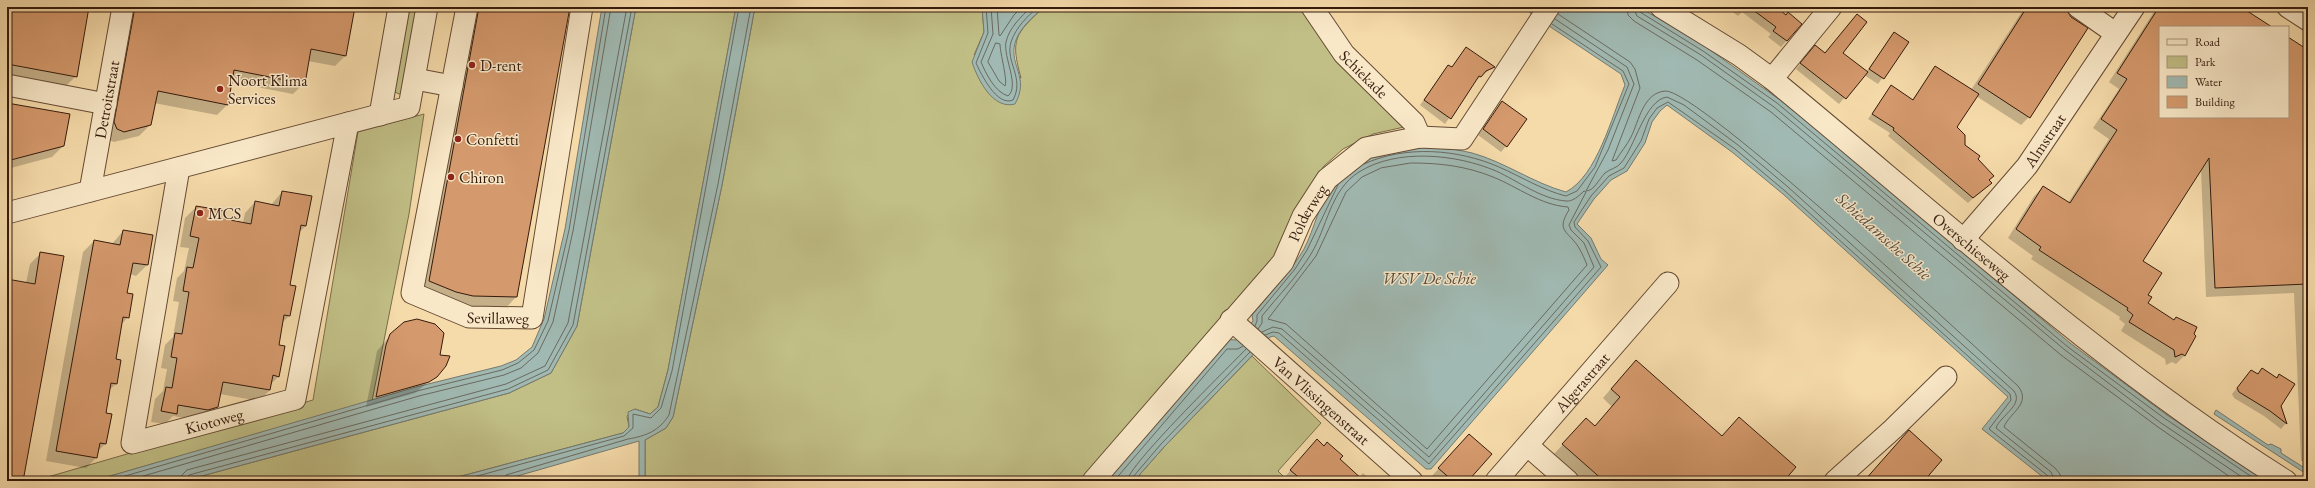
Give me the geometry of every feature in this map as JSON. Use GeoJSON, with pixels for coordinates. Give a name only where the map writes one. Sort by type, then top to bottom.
{"type":"FeatureCollection","features":[{"type":"Feature","properties":{"kind":"street","name":"Detroitstraat"},"geometry":{"type":"LineString","coordinates":[[90,191],[123,7]]}},
{"type":"Feature","properties":{"kind":"street"},"geometry":{"type":"LineString","coordinates":[[380,115],[399,7]]}},
{"type":"Feature","properties":{"kind":"street"},"geometry":{"type":"LineString","coordinates":[[7,214],[409,107],[427,7]]}},
{"type":"Feature","properties":{"kind":"street","name":"Sevillaweg"},"geometry":{"type":"LineString","coordinates":[[467,7],[412,293],[469,317],[532,318],[582,7]]}},
{"type":"Feature","properties":{"kind":"street","name":"Schiekade"},"geometry":{"type":"LineString","coordinates":[[1312,7],[1344,54],[1414,123],[1420,137]]}},
{"type":"Feature","properties":{"kind":"street","name":"Polderweg"},"geometry":{"type":"LineString","coordinates":[[1093,481],[1236,324],[1283,262],[1303,216],[1327,179],[1366,148],[1420,137],[1462,139],[1549,7]]}},
{"type":"Feature","properties":{"kind":"street","name":"Overschieseweg"},"geometry":{"type":"LineString","coordinates":[[1662,7],[1739,55],[1772,79],[2021,288],[2148,387],[2286,481]]}},
{"type":"Feature","properties":{"kind":"street"},"geometry":{"type":"LineString","coordinates":[[1772,79],[1831,7]]}},
{"type":"Feature","properties":{"kind":"street"},"geometry":{"type":"LineString","coordinates":[[2078,7],[2115,33]]}},
{"type":"Feature","properties":{"kind":"street","name":"Almstraat"},"geometry":{"type":"LineString","coordinates":[[1963,240],[2027,166],[2115,33],[2134,7]]}},
{"type":"Feature","properties":{"kind":"street"},"geometry":{"type":"LineString","coordinates":[[2288,7],[2308,20]]}},
{"type":"Feature","properties":{"kind":"street"},"geometry":{"type":"LineString","coordinates":[[415,80],[452,86]]}},
{"type":"Feature","properties":{"kind":"street"},"geometry":{"type":"LineString","coordinates":[[7,85],[106,104]]}},
{"type":"Feature","properties":{"kind":"street","name":"Kiotoweg"},"geometry":{"type":"LineString","coordinates":[[179,168],[132,443],[295,399],[348,123]]}},
{"type":"Feature","properties":{"kind":"street","name":"Algerastraat"},"geometry":{"type":"LineString","coordinates":[[1496,481],[1528,446],[1668,283]]}},
{"type":"Feature","properties":{"kind":"street","name":"Van Vlissingenstraat"},"geometry":{"type":"LineString","coordinates":[[1236,324],[1265,348],[1412,481]]}},
{"type":"Feature","properties":{"kind":"street"},"geometry":{"type":"LineString","coordinates":[[1835,481],[1893,429],[1946,377]]}},
{"type":"Feature","properties":{"kind":"street"},"geometry":{"type":"LineString","coordinates":[[1528,446],[1568,481]]}},
{"type":"Feature","properties":{"kind":"green space"},"geometry":{"type":"Polygon","coordinates":[[[406,7],[421,7],[403,93],[399,94],[393,91],[406,7]]]}},
{"type":"Feature","properties":{"kind":"green space"},"geometry":{"type":"Polygon","coordinates":[[[636,7],[736,7],[668,370],[658,407],[650,414],[635,409],[627,416],[629,427],[623,433],[443,481],[183,481],[509,393],[551,373],[577,326],[636,7]]]}},
{"type":"Feature","properties":{"kind":"green space"},"geometry":{"type":"Polygon","coordinates":[[[755,7],[982,7],[984,32],[974,55],[1021,78],[1016,54],[1018,38],[1021,31],[1044,7],[1300,7],[1413,125],[1373,134],[1343,149],[1324,166],[1315,180],[1280,255],[1083,481],[645,481],[645,440],[666,428],[673,417],[722,185],[755,7]]]}},
{"type":"Feature","properties":{"kind":"green space"},"geometry":{"type":"Polygon","coordinates":[[[424,114],[409,214],[372,401],[93,481],[34,481],[313,400],[358,132],[424,114]]]}},
{"type":"Feature","properties":{"kind":"green space"},"geometry":{"type":"Polygon","coordinates":[[[1252,356],[1321,423],[1278,471],[1288,481],[1134,481],[1164,447],[1252,356]]]}},
{"type":"Feature","properties":{"kind":"water"},"geometry":{"type":"Polygon","coordinates":[[[602,7],[636,7],[577,326],[551,373],[509,393],[183,481],[93,481],[416,387],[501,366],[516,360],[532,347],[544,319],[565,229],[602,7]]]}},
{"type":"Feature","properties":{"kind":"water"},"geometry":{"type":"Polygon","coordinates":[[[736,7],[755,7],[722,185],[673,417],[666,428],[645,440],[645,481],[639,481],[639,441],[500,481],[443,481],[623,433],[629,427],[628,412],[635,409],[650,414],[658,407],[668,370],[736,7]]]}},
{"type":"Feature","properties":{"kind":"water"},"geometry":{"type":"Polygon","coordinates":[[[982,7],[1044,7],[1023,28],[1015,43],[1014,51],[1020,86],[1019,95],[1015,104],[1007,105],[993,98],[982,85],[972,62],[984,32],[982,7]]]}},
{"type":"Feature","properties":{"kind":"water"},"geometry":{"type":"Polygon","coordinates":[[[1527,7],[1639,7],[1706,47],[1780,100],[1834,143],[2070,343],[2167,415],[2266,481],[2048,481],[1982,429],[2008,397],[1783,194],[1732,152],[1667,105],[1660,111],[1652,122],[1645,143],[1627,171],[1611,180],[1594,199],[1577,224],[1591,238],[1601,259],[1608,265],[1431,469],[1426,469],[1274,336],[1270,337],[1164,447],[1134,481],[1102,481],[1224,339],[1236,340],[1253,321],[1252,315],[1286,275],[1304,249],[1329,190],[1347,170],[1362,160],[1379,153],[1398,149],[1417,147],[1455,150],[1484,157],[1566,192],[1577,184],[1595,159],[1609,128],[1625,85],[1621,74],[1531,14],[1527,7]]]}},
{"type":"Feature","properties":{"kind":"water"},"geometry":{"type":"Polygon","coordinates":[[[2216,410],[2268,445],[2271,444],[2281,449],[2281,453],[2303,467],[2308,475],[2214,414],[2216,410]]]}},
{"type":"Feature","properties":{"kind":"building"},"geometry":{"type":"Polygon","coordinates":[[[7,7],[89,7],[77,77],[7,64],[7,7]]]}},
{"type":"Feature","properties":{"kind":"building"},"geometry":{"type":"Polygon","coordinates":[[[135,7],[355,7],[346,56],[311,49],[305,84],[234,70],[228,105],[158,91],[151,125],[124,132],[117,129],[114,122],[135,7]]]}},
{"type":"Feature","properties":{"kind":"building"},"geometry":{"type":"Polygon","coordinates":[[[479,7],[570,7],[517,297],[473,296],[456,292],[429,281],[479,7]]]}},
{"type":"Feature","properties":{"kind":"building"},"geometry":{"type":"Polygon","coordinates":[[[1749,7],[1776,7],[1786,15],[1788,12],[1802,24],[1787,41],[1773,31],[1776,27],[1749,7]]]}},
{"type":"Feature","properties":{"kind":"building"},"geometry":{"type":"Polygon","coordinates":[[[2027,7],[2065,7],[2071,17],[2088,28],[2030,118],[1978,84],[2027,7]]]}},
{"type":"Feature","properties":{"kind":"building"},"geometry":{"type":"Polygon","coordinates":[[[2159,7],[2241,7],[2270,26],[2159,26],[2159,118],[2289,118],[2289,38],[2308,50],[2308,284],[2215,288],[2209,158],[2143,261],[2162,273],[2148,295],[2152,297],[2148,303],[2174,320],[2176,317],[2197,327],[2194,334],[2196,336],[2185,356],[2182,354],[2175,357],[2174,350],[2129,322],[2133,315],[2127,310],[2128,308],[2039,250],[2041,247],[2016,229],[2043,186],[2070,203],[2117,130],[2101,119],[2127,79],[2117,73],[2159,7]]]}},
{"type":"Feature","properties":{"kind":"building"},"geometry":{"type":"Polygon","coordinates":[[[1857,14],[1867,22],[1843,53],[1868,72],[1846,99],[1800,63],[1815,45],[1825,53],[1857,14]]]}},
{"type":"Feature","properties":{"kind":"building"},"geometry":{"type":"Polygon","coordinates":[[[1894,32],[1909,42],[1884,79],[1869,69],[1894,32]]]}},
{"type":"Feature","properties":{"kind":"building"},"geometry":{"type":"Polygon","coordinates":[[[1466,47],[1495,67],[1486,71],[1481,77],[1479,76],[1451,119],[1424,100],[1448,65],[1452,67],[1466,47]]]}},
{"type":"Feature","properties":{"kind":"building"},"geometry":{"type":"Polygon","coordinates":[[[1935,66],[1979,94],[1957,127],[1965,135],[1965,145],[1980,156],[1978,159],[1994,176],[1989,180],[1992,183],[1973,198],[1893,130],[1894,128],[1872,114],[1891,85],[1913,100],[1935,66]]]}},
{"type":"Feature","properties":{"kind":"building"},"geometry":{"type":"Polygon","coordinates":[[[1502,101],[1527,119],[1507,147],[1483,129],[1502,101]]]}},
{"type":"Feature","properties":{"kind":"building"},"geometry":{"type":"Polygon","coordinates":[[[7,103],[70,114],[64,146],[7,161],[7,103]]]}},
{"type":"Feature","properties":{"kind":"building"},"geometry":{"type":"Polygon","coordinates":[[[282,191],[312,196],[306,226],[301,225],[290,285],[296,286],[290,316],[284,315],[279,345],[285,346],[279,377],[273,375],[270,390],[223,382],[218,407],[208,410],[178,405],[177,414],[161,411],[166,387],[172,388],[177,358],[171,357],[175,333],[182,334],[189,292],[183,291],[187,267],[193,268],[199,238],[190,236],[196,206],[226,211],[225,219],[251,224],[255,201],[279,206],[282,191]]]}},
{"type":"Feature","properties":{"kind":"building"},"geometry":{"type":"Polygon","coordinates":[[[123,230],[153,235],[148,265],[133,263],[127,293],[133,294],[129,318],[123,317],[116,359],[121,360],[117,384],[111,383],[106,413],[112,414],[106,444],[100,443],[97,458],[56,451],[94,240],[120,245],[123,230]]]}},
{"type":"Feature","properties":{"kind":"building"},"geometry":{"type":"Polygon","coordinates":[[[40,252],[64,256],[24,476],[7,481],[7,279],[35,284],[40,252]]]}},
{"type":"Feature","properties":{"kind":"building"},"geometry":{"type":"Polygon","coordinates":[[[417,319],[435,324],[444,333],[440,355],[450,356],[446,366],[437,377],[429,382],[376,397],[386,345],[390,334],[404,322],[417,319]]]}},
{"type":"Feature","properties":{"kind":"building"},"geometry":{"type":"Polygon","coordinates":[[[1636,360],[1722,436],[1739,417],[1796,467],[1784,481],[1604,481],[1562,444],[1586,418],[1595,426],[1620,397],[1611,389],[1636,360]]]}},
{"type":"Feature","properties":{"kind":"building"},"geometry":{"type":"Polygon","coordinates":[[[2262,368],[2277,378],[2279,374],[2295,384],[2281,406],[2287,424],[2270,411],[2239,392],[2237,388],[2251,370],[2258,374],[2262,368]]]}},
{"type":"Feature","properties":{"kind":"building"},"geometry":{"type":"Polygon","coordinates":[[[1909,430],[1942,460],[1924,481],[1864,481],[1909,430]]]}},
{"type":"Feature","properties":{"kind":"building"},"geometry":{"type":"Polygon","coordinates":[[[1469,434],[1492,454],[1468,481],[1453,481],[1438,468],[1469,434]]]}},
{"type":"Feature","properties":{"kind":"building"},"geometry":{"type":"Polygon","coordinates":[[[1317,439],[1324,446],[1327,442],[1343,456],[1340,459],[1364,481],[1303,481],[1290,470],[1317,439]]]}},
{"type":"Feature","properties":{"kind":"place","name":"D-rent"},"geometry":{"type":"Point","coordinates":[472,65]}},
{"type":"Feature","properties":{"kind":"place","name":"Noort Klima Services"},"geometry":{"type":"Point","coordinates":[220,89]}},
{"type":"Feature","properties":{"kind":"place","name":"Confetti"},"geometry":{"type":"Point","coordinates":[458,139]}},
{"type":"Feature","properties":{"kind":"place","name":"Chiron"},"geometry":{"type":"Point","coordinates":[451,177]}},
{"type":"Feature","properties":{"kind":"place","name":"MCS"},"geometry":{"type":"Point","coordinates":[200,213]}},
{"type":"Feature","properties":{"kind":"water label","name":"Schiedamsche Schie"},"geometry":{"type":"Point","coordinates":[1884,236]}},
{"type":"Feature","properties":{"kind":"water label","name":"WSV De Schie"},"geometry":{"type":"Point","coordinates":[1429,278]}}]}
